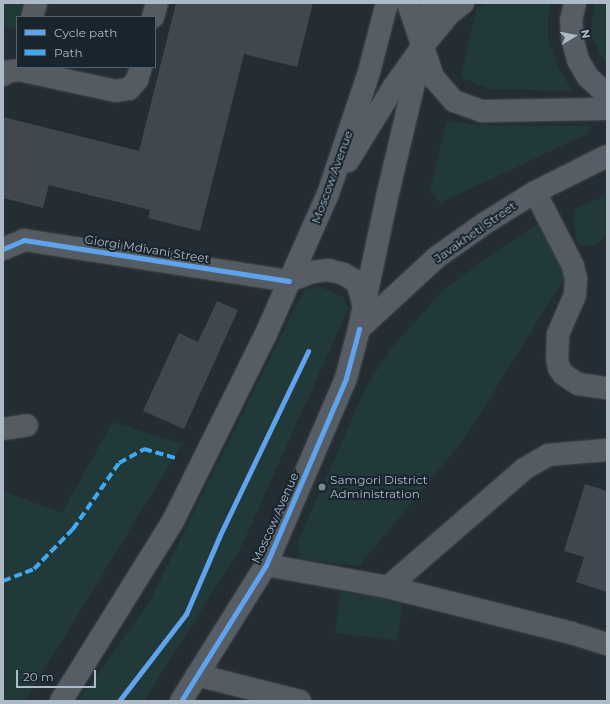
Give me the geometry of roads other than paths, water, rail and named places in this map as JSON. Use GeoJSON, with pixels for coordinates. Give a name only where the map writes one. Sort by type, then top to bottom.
{"type":"FeatureCollection","features":[{"type":"Feature","properties":{"kind":"main road","name":"Moscow Avenue"},"geometry":{"type":"LineString","coordinates":[[61,701],[173,521],[265,336],[328,194],[369,72],[386,3]]}},
{"type":"Feature","properties":{"kind":"main road"},"geometry":{"type":"LineString","coordinates":[[408,3],[433,77],[454,100],[482,111],[607,109]]}},
{"type":"Feature","properties":{"kind":"main road","name":"Moscow Avenue"},"geometry":{"type":"LineString","coordinates":[[180,701],[198,675],[266,565],[346,378],[359,329],[388,193],[433,3]]}},
{"type":"Feature","properties":{"kind":"main road"},"geometry":{"type":"LineString","coordinates":[[328,194],[395,84],[422,47],[449,14],[463,3]]}},
{"type":"Feature","properties":{"kind":"main road"},"geometry":{"type":"LineString","coordinates":[[575,3],[571,20],[573,41],[578,60],[588,77],[607,95]]}},
{"type":"Feature","properties":{"kind":"main road","name":"Javakheti Street"},"geometry":{"type":"LineString","coordinates":[[359,329],[437,257],[485,223],[535,192],[607,156]]}},
{"type":"Feature","properties":{"kind":"main road"},"geometry":{"type":"LineString","coordinates":[[289,281],[312,272],[328,270],[344,274],[357,282],[364,307]]}},
{"type":"Feature","properties":{"kind":"street"},"geometry":{"type":"LineString","coordinates":[[32,16],[36,3]]}},
{"type":"Feature","properties":{"kind":"street"},"geometry":{"type":"LineString","coordinates":[[153,16],[157,3]]}},
{"type":"Feature","properties":{"kind":"street"},"geometry":{"type":"LineString","coordinates":[[14,71],[116,91],[128,89],[137,80],[141,68]]}},
{"type":"Feature","properties":{"kind":"street"},"geometry":{"type":"LineString","coordinates":[[535,192],[573,266],[576,279],[575,295],[558,334],[557,358],[560,368],[563,374],[578,384],[607,388]]}},
{"type":"Feature","properties":{"kind":"street","name":"Giorgi Mdivani Street"},"geometry":{"type":"LineString","coordinates":[[3,234],[24,240],[289,281]]}},
{"type":"Feature","properties":{"kind":"street"},"geometry":{"type":"LineString","coordinates":[[3,249],[24,240]]}},
{"type":"Feature","properties":{"kind":"street"},"geometry":{"type":"LineString","coordinates":[[3,429],[27,425]]}},
{"type":"Feature","properties":{"kind":"street"},"geometry":{"type":"LineString","coordinates":[[388,587],[524,469],[548,455],[607,450]]}},
{"type":"Feature","properties":{"kind":"street"},"geometry":{"type":"LineString","coordinates":[[266,565],[388,587],[571,633],[607,644]]}},
{"type":"Feature","properties":{"kind":"street"},"geometry":{"type":"LineString","coordinates":[[198,675],[300,701]]}},
{"type":"Feature","properties":{"kind":"place","name":"Samgori District Administration"},"geometry":{"type":"Point","coordinates":[322,487]}}]}
